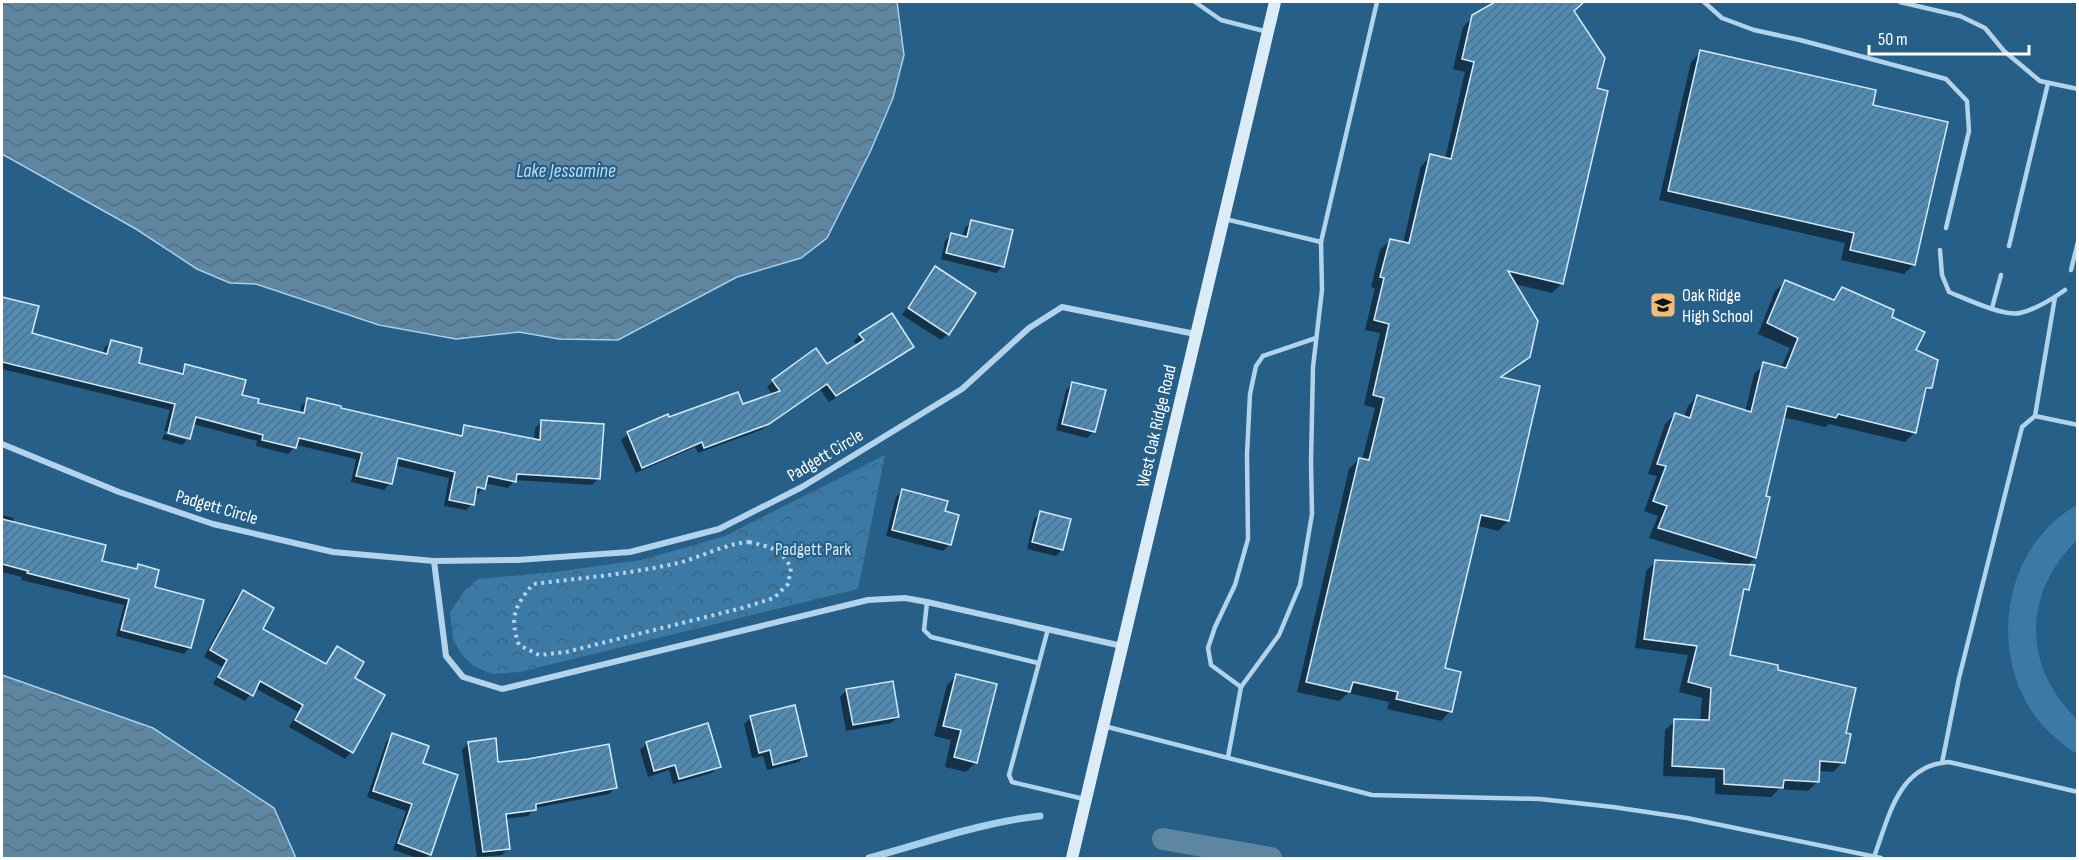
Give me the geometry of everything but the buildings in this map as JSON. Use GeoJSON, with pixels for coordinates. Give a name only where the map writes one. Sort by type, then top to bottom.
{"type":"FeatureCollection","features":[{"type":"Feature","properties":{"kind":"main road","name":"West Oak Ridge Road"},"geometry":{"type":"LineString","coordinates":[[1072,858],[1275,2]]}},
{"type":"Feature","properties":{"kind":"street","name":"Padgett Circle"},"geometry":{"type":"LineString","coordinates":[[2,444],[119,492],[213,524],[333,552],[434,561],[518,560],[630,552],[719,529],[802,487],[962,389],[1029,328],[1062,307],[1195,334]]}},
{"type":"Feature","properties":{"kind":"street"},"geometry":{"type":"LineString","coordinates":[[434,561],[446,656],[463,677],[502,690],[868,600],[905,598],[1123,646]]}},
{"type":"Feature","properties":{"kind":"lane"},"geometry":{"type":"LineString","coordinates":[[1195,2],[1221,20],[1268,32]]}},
{"type":"Feature","properties":{"kind":"lane"},"geometry":{"type":"LineString","coordinates":[[1228,757],[1241,687],[1279,634],[1300,585],[1312,514],[1311,461],[1316,338],[1322,290],[1322,242],[1377,2]]}},
{"type":"Feature","properties":{"kind":"lane"},"geometry":{"type":"LineString","coordinates":[[1704,2],[1722,18],[1754,30],[1800,40],[1946,80],[1966,101],[1969,130],[1946,228]]}},
{"type":"Feature","properties":{"kind":"lane"},"geometry":{"type":"LineString","coordinates":[[1900,2],[1960,16],[1985,28],[2004,51],[2040,81],[2078,89]]}},
{"type":"Feature","properties":{"kind":"lane"},"geometry":{"type":"LineString","coordinates":[[2009,246],[2048,83]]}},
{"type":"Feature","properties":{"kind":"lane"},"geometry":{"type":"LineString","coordinates":[[1223,218],[1322,242]]}},
{"type":"Feature","properties":{"kind":"lane"},"geometry":{"type":"LineString","coordinates":[[2071,270],[2078,243]]}},
{"type":"Feature","properties":{"kind":"lane"},"geometry":{"type":"LineString","coordinates":[[1940,250],[1942,275],[1949,292],[1992,308],[2017,314],[2041,306],[2065,290]]}},
{"type":"Feature","properties":{"kind":"lane"},"geometry":{"type":"LineString","coordinates":[[1992,308],[2001,275]]}},
{"type":"Feature","properties":{"kind":"lane"},"geometry":{"type":"LineString","coordinates":[[1942,763],[1959,678],[2022,427],[2035,416],[2055,297]]}},
{"type":"Feature","properties":{"kind":"lane"},"geometry":{"type":"LineString","coordinates":[[1241,687],[1211,664],[1208,648],[1215,627],[1235,585],[1248,539],[1247,454],[1252,384],[1256,366],[1263,356],[1316,338]]}},
{"type":"Feature","properties":{"kind":"lane"},"geometry":{"type":"LineString","coordinates":[[2035,416],[2078,424]]}},
{"type":"Feature","properties":{"kind":"lane"},"geometry":{"type":"LineString","coordinates":[[927,602],[924,630],[931,637],[1038,663]]}},
{"type":"Feature","properties":{"kind":"lane"},"geometry":{"type":"LineString","coordinates":[[1048,629],[1009,775],[1012,782],[1086,799]]}},
{"type":"Feature","properties":{"kind":"lane"},"geometry":{"type":"LineString","coordinates":[[1104,726],[1372,795],[1540,799],[1613,807],[1687,818],[1881,858]]}},
{"type":"Feature","properties":{"kind":"lane"},"geometry":{"type":"LineString","coordinates":[[1874,857],[1893,806],[1904,785],[1919,770],[1935,763],[1949,762],[2078,792]]}},
{"type":"Feature","properties":{"kind":"path"},"geometry":{"type":"LineString","coordinates":[[749,542],[772,548],[785,555],[791,568],[788,584],[774,598],[566,652],[539,655],[519,645],[513,628],[514,612],[533,584],[635,572],[680,562],[734,543],[749,542]]}},
{"type":"Feature","properties":{"kind":"green space","name":"Padgett Park"},"geometry":{"type":"Polygon","coordinates":[[[885,455],[858,589],[520,672],[492,674],[475,667],[462,655],[453,639],[450,612],[465,590],[478,579],[555,572],[641,560],[725,536],[885,455]]]}},
{"type":"Feature","properties":{"kind":"green space"},"geometry":{"type":"Polygon","coordinates":[[[2077,505],[2077,540],[2059,561],[2046,583],[2039,606],[2036,630],[2039,653],[2046,676],[2059,698],[2077,719],[2077,754],[2048,731],[2026,702],[2015,676],[2009,649],[2008,621],[2012,593],[2021,567],[2035,543],[2054,522],[2077,505]]]}},
{"type":"Feature","properties":{"kind":"water","name":"Lake Jessamine"},"geometry":{"type":"Polygon","coordinates":[[[2,2],[897,2],[904,55],[893,98],[871,150],[827,238],[801,258],[737,277],[618,340],[559,339],[519,332],[456,339],[379,325],[256,284],[230,283],[197,269],[136,229],[2,154],[2,2]]]}},
{"type":"Feature","properties":{"kind":"water"},"geometry":{"type":"Polygon","coordinates":[[[2,675],[153,728],[274,808],[296,858],[2,858],[2,675]]]}},
{"type":"Feature","properties":{"kind":"waterway"},"geometry":{"type":"LineString","coordinates":[[869,858],[975,828],[1040,816]]}},
{"type":"Feature","properties":{"kind":"waterway"},"geometry":{"type":"LineString","coordinates":[[1163,839],[1271,858]]}},
{"type":"Feature","properties":{"kind":"place","name":"Oak Ridge High School"},"geometry":{"type":"Point","coordinates":[1663,305]}}]}
